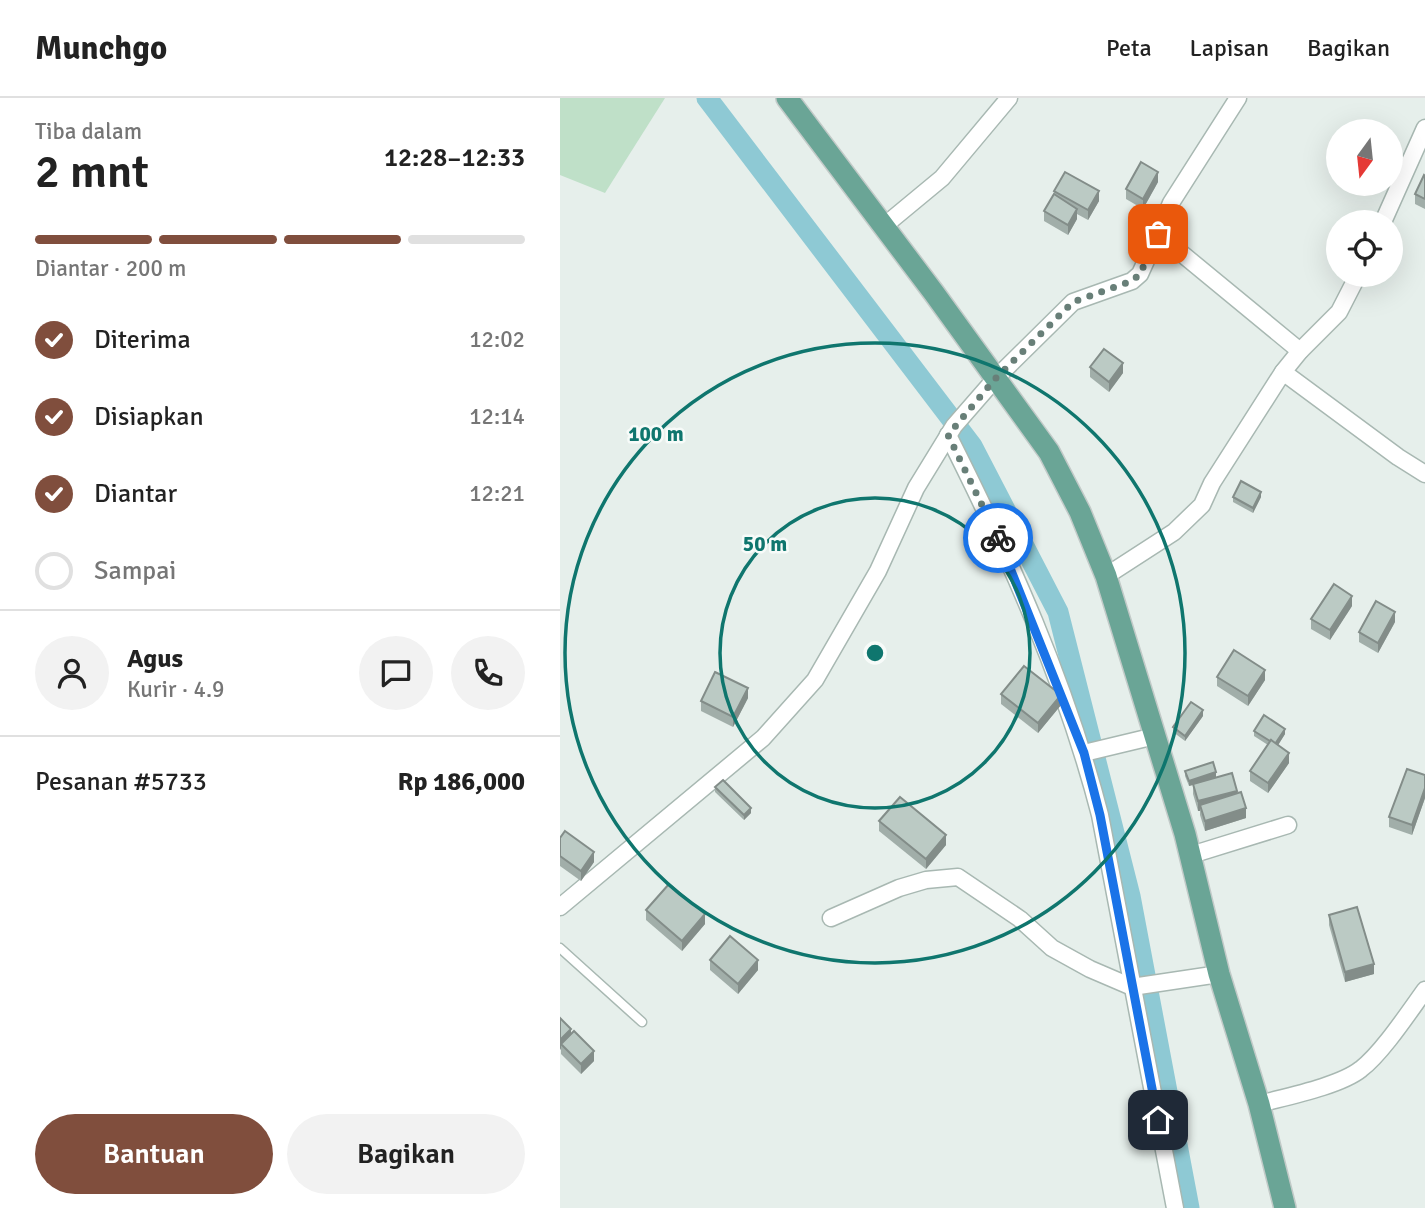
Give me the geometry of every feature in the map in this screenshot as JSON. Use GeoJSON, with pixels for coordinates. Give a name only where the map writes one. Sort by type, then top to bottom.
{"type":"FeatureCollection","features":[{"type":"Feature","properties":{"kind":"main road"},"geometry":{"type":"LineString","coordinates":[[787,98],[934,293],[992,383],[1049,452],[1080,512],[1106,576],[1191,855],[1219,974],[1259,1104],[1285,1208]]}},
{"type":"Feature","properties":{"kind":"street"},"geometry":{"type":"LineString","coordinates":[[884,226],[942,178],[1009,98]]}},
{"type":"Feature","properties":{"kind":"street"},"geometry":{"type":"LineString","coordinates":[[560,907],[763,738],[815,680],[878,571],[916,488],[951,430],[992,383],[1073,302],[1132,281],[1140,274],[1171,203],[1238,98]]}},
{"type":"Feature","properties":{"kind":"street"},"geometry":{"type":"LineString","coordinates":[[1388,210],[1425,128]]}},
{"type":"Feature","properties":{"kind":"street"},"geometry":{"type":"LineString","coordinates":[[1158,234],[1300,351]]}},
{"type":"Feature","properties":{"kind":"street"},"geometry":{"type":"LineString","coordinates":[[1106,576],[1174,532],[1202,505],[1212,483],[1283,372],[1339,312],[1352,287]]}},
{"type":"Feature","properties":{"kind":"street"},"geometry":{"type":"LineString","coordinates":[[1283,372],[1425,474]]}},
{"type":"Feature","properties":{"kind":"street"},"geometry":{"type":"LineString","coordinates":[[951,430],[992,521],[1086,752],[1137,987],[1175,1208]]}},
{"type":"Feature","properties":{"kind":"street"},"geometry":{"type":"LineString","coordinates":[[1086,752],[1155,736]]}},
{"type":"Feature","properties":{"kind":"street"},"geometry":{"type":"LineString","coordinates":[[1191,855],[1288,825]]}},
{"type":"Feature","properties":{"kind":"street"},"geometry":{"type":"LineString","coordinates":[[831,918],[899,888],[926,880],[957,877],[1020,919],[1052,948],[1090,969],[1137,987],[1219,974]]}},
{"type":"Feature","properties":{"kind":"street"},"geometry":{"type":"LineString","coordinates":[[1259,1104],[1323,1086],[1360,1070],[1425,990]]}},
{"type":"Feature","properties":{"kind":"lane"},"geometry":{"type":"LineString","coordinates":[[560,948],[642,1022]]}},
{"type":"Feature","properties":{"kind":"green space"},"geometry":{"type":"Polygon","coordinates":[[[560,98],[665,98],[605,193],[560,175],[560,98]]]}},
{"type":"Feature","properties":{"kind":"building"},"geometry":{"type":"Polygon","coordinates":[[[1141,162],[1158,172],[1143,199],[1126,189],[1141,162]]]}},
{"type":"Feature","properties":{"kind":"building"},"geometry":{"type":"Polygon","coordinates":[[[1065,172],[1099,191],[1088,210],[1054,191],[1065,172]]]}},
{"type":"Feature","properties":{"kind":"building"},"geometry":{"type":"Polygon","coordinates":[[[1425,176],[1425,199],[1415,194],[1425,176]]]}},
{"type":"Feature","properties":{"kind":"building"},"geometry":{"type":"Polygon","coordinates":[[[1054,194],[1077,209],[1068,225],[1044,211],[1054,194]]]}},
{"type":"Feature","properties":{"kind":"building"},"geometry":{"type":"Polygon","coordinates":[[[1104,349],[1123,363],[1109,382],[1090,367],[1104,349]]]}},
{"type":"Feature","properties":{"kind":"building"},"geometry":{"type":"Polygon","coordinates":[[[1241,481],[1261,492],[1253,508],[1233,497],[1241,481]]]}},
{"type":"Feature","properties":{"kind":"building"},"geometry":{"type":"Polygon","coordinates":[[[1334,584],[1352,596],[1330,630],[1311,619],[1334,584]]]}},
{"type":"Feature","properties":{"kind":"building"},"geometry":{"type":"Polygon","coordinates":[[[1376,601],[1395,612],[1378,643],[1359,632],[1376,601]]]}},
{"type":"Feature","properties":{"kind":"building"},"geometry":{"type":"Polygon","coordinates":[[[1234,650],[1265,670],[1248,696],[1217,677],[1234,650]]]}},
{"type":"Feature","properties":{"kind":"building"},"geometry":{"type":"Polygon","coordinates":[[[1024,666],[1061,695],[1038,723],[1001,694],[1024,666]]]}},
{"type":"Feature","properties":{"kind":"building"},"geometry":{"type":"Polygon","coordinates":[[[715,672],[748,688],[733,717],[701,701],[715,672]]]}},
{"type":"Feature","properties":{"kind":"building"},"geometry":{"type":"Polygon","coordinates":[[[1191,702],[1203,710],[1185,736],[1173,727],[1191,702]]]}},
{"type":"Feature","properties":{"kind":"building"},"geometry":{"type":"Polygon","coordinates":[[[1264,715],[1285,729],[1275,744],[1254,731],[1264,715]]]}},
{"type":"Feature","properties":{"kind":"building"},"geometry":{"type":"Polygon","coordinates":[[[1271,740],[1289,753],[1268,783],[1250,771],[1271,740]]]}},
{"type":"Feature","properties":{"kind":"building"},"geometry":{"type":"Polygon","coordinates":[[[1213,762],[1216,772],[1189,781],[1185,771],[1213,762]]]}},
{"type":"Feature","properties":{"kind":"building"},"geometry":{"type":"Polygon","coordinates":[[[1407,769],[1425,775],[1425,788],[1412,825],[1389,817],[1407,769]]]}},
{"type":"Feature","properties":{"kind":"building"},"geometry":{"type":"Polygon","coordinates":[[[1232,773],[1237,791],[1198,801],[1193,784],[1232,773]]]}},
{"type":"Feature","properties":{"kind":"building"},"geometry":{"type":"Polygon","coordinates":[[[723,780],[751,808],[744,815],[715,787],[723,780]]]}},
{"type":"Feature","properties":{"kind":"building"},"geometry":{"type":"Polygon","coordinates":[[[1241,792],[1246,808],[1205,821],[1200,805],[1241,792]]]}},
{"type":"Feature","properties":{"kind":"building"},"geometry":{"type":"Polygon","coordinates":[[[900,797],[946,835],[926,859],[879,821],[900,797]]]}},
{"type":"Feature","properties":{"kind":"building"},"geometry":{"type":"Polygon","coordinates":[[[565,831],[594,852],[581,871],[560,856],[560,838],[565,831]]]}},
{"type":"Feature","properties":{"kind":"building"},"geometry":{"type":"Polygon","coordinates":[[[669,884],[705,914],[682,941],[646,910],[669,884]]]}},
{"type":"Feature","properties":{"kind":"building"},"geometry":{"type":"Polygon","coordinates":[[[1357,907],[1374,964],[1345,972],[1329,915],[1357,907]]]}},
{"type":"Feature","properties":{"kind":"building"},"geometry":{"type":"Polygon","coordinates":[[[730,936],[758,960],[738,984],[710,960],[730,936]]]}},
{"type":"Feature","properties":{"kind":"building"},"geometry":{"type":"Polygon","coordinates":[[[560,1018],[571,1029],[560,1040],[560,1018]]]}},
{"type":"Feature","properties":{"kind":"building"},"geometry":{"type":"Polygon","coordinates":[[[574,1031],[594,1051],[581,1064],[561,1044],[574,1031]]]}},
{"type":"Feature","properties":{"kind":"waterway"},"geometry":{"type":"LineString","coordinates":[[707,98],[972,446],[1058,612],[1130,896],[1189,1208]]}},
{"type":"Feature","properties":{"kind":"way so far"},"geometry":{"type":"LineString","coordinates":[[998,538],[948,435],[995,379],[1073,302],[1101,294],[1132,281],[1140,274],[1158,234]]}},
{"type":"Feature","properties":{"kind":"route"},"geometry":{"type":"LineString","coordinates":[[998,538],[1040,637],[1084,753],[1100,815],[1158,1120]]}}]}
